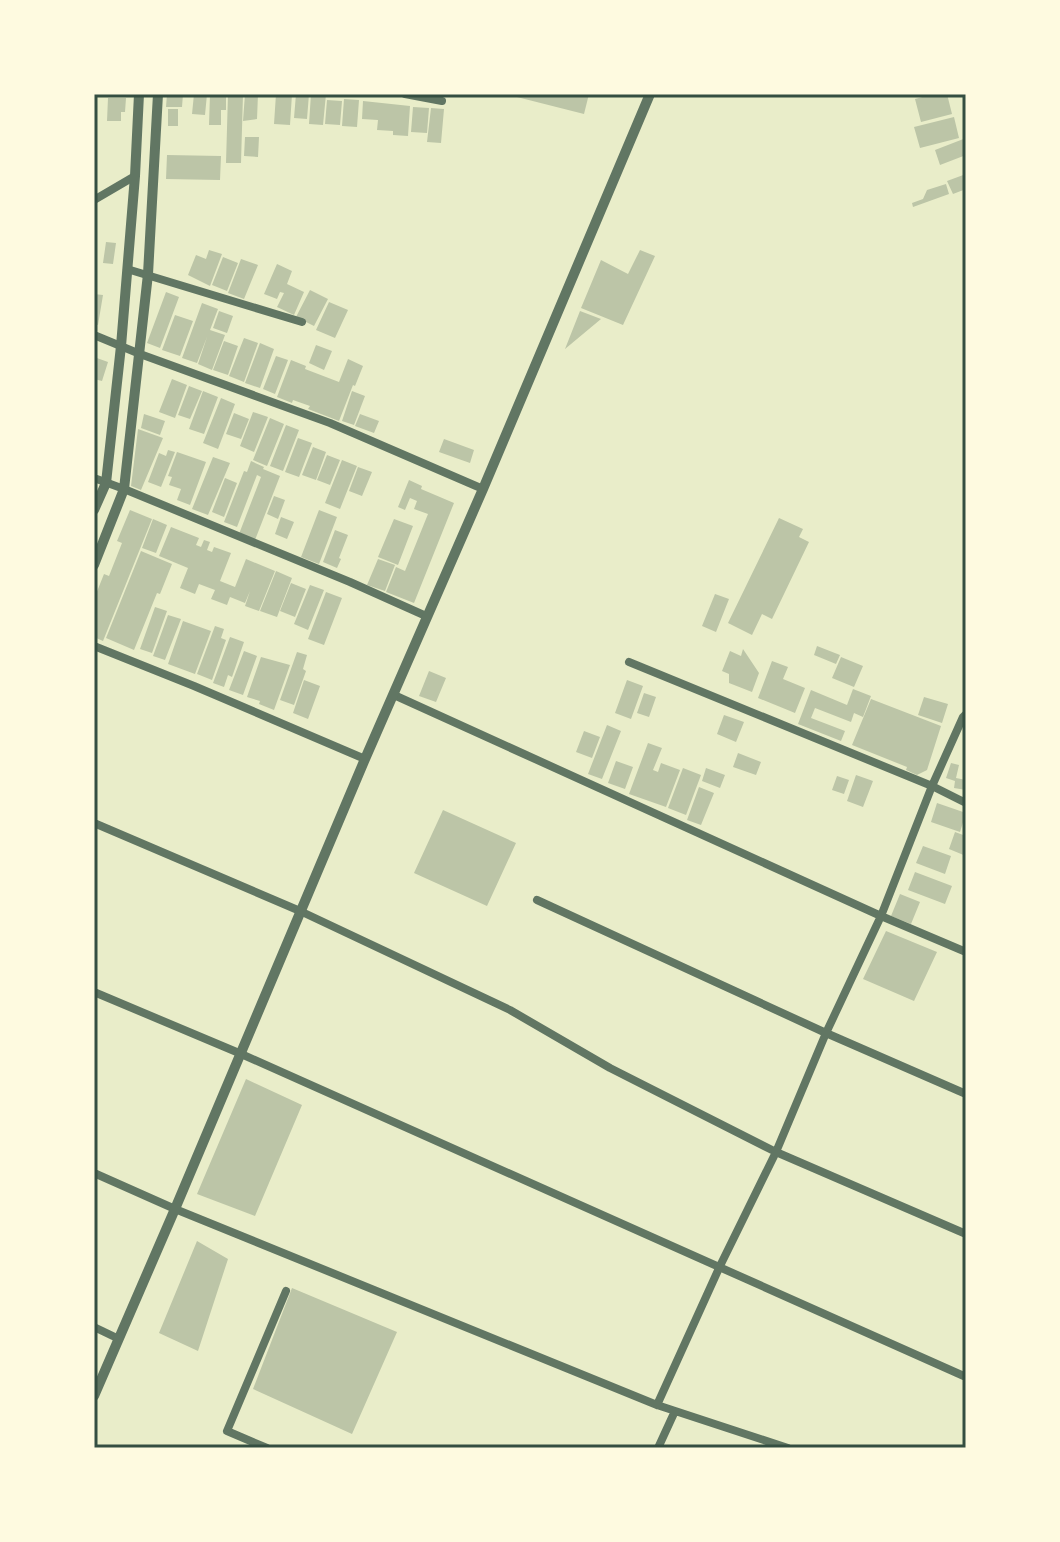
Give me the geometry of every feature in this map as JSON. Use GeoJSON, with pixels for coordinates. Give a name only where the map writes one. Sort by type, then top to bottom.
{"type":"FeatureCollection","features":[{"type":"Feature","properties":{"kind":"street"},"geometry":{"type":"LineString","coordinates":[[94,510],[106,483],[121,346],[139,94]]}},
{"type":"Feature","properties":{"kind":"street"},"geometry":{"type":"LineString","coordinates":[[94,565],[124,489],[148,274],[158,94]]}},
{"type":"Feature","properties":{"kind":"street"},"geometry":{"type":"LineString","coordinates":[[405,94],[442,101]]}},
{"type":"Feature","properties":{"kind":"street"},"geometry":{"type":"LineString","coordinates":[[94,1396],[650,94]]}},
{"type":"Feature","properties":{"kind":"street"},"geometry":{"type":"LineString","coordinates":[[94,200],[135,176]]}},
{"type":"Feature","properties":{"kind":"street"},"geometry":{"type":"LineString","coordinates":[[131,219],[151,222]]}},
{"type":"Feature","properties":{"kind":"street"},"geometry":{"type":"LineString","coordinates":[[127,269],[302,322]]}},
{"type":"Feature","properties":{"kind":"street"},"geometry":{"type":"LineString","coordinates":[[94,335],[330,423],[483,489]]}},
{"type":"Feature","properties":{"kind":"street"},"geometry":{"type":"LineString","coordinates":[[94,478],[426,616]]}},
{"type":"Feature","properties":{"kind":"street"},"geometry":{"type":"LineString","coordinates":[[94,646],[365,759]]}},
{"type":"Feature","properties":{"kind":"street"},"geometry":{"type":"LineString","coordinates":[[629,662],[932,786],[966,803]]}},
{"type":"Feature","properties":{"kind":"street"},"geometry":{"type":"LineString","coordinates":[[394,695],[966,952]]}},
{"type":"Feature","properties":{"kind":"street"},"geometry":{"type":"LineString","coordinates":[[657,1405],[776,1152],[826,1033],[881,916],[932,786],[966,714]]}},
{"type":"Feature","properties":{"kind":"street"},"geometry":{"type":"LineString","coordinates":[[94,823],[300,911],[510,1010],[610,1068],[776,1152],[966,1234]]}},
{"type":"Feature","properties":{"kind":"street"},"geometry":{"type":"LineString","coordinates":[[537,900],[966,1094]]}},
{"type":"Feature","properties":{"kind":"street"},"geometry":{"type":"LineString","coordinates":[[94,992],[239,1053],[966,1377]]}},
{"type":"Feature","properties":{"kind":"street"},"geometry":{"type":"LineString","coordinates":[[94,1173],[175,1209],[657,1405],[788,1448]]}},
{"type":"Feature","properties":{"kind":"street"},"geometry":{"type":"LineString","coordinates":[[267,1448],[227,1431],[286,1291]]}},
{"type":"Feature","properties":{"kind":"street"},"geometry":{"type":"LineString","coordinates":[[94,1327],[119,1339]]}},
{"type":"Feature","properties":{"kind":"street"},"geometry":{"type":"LineString","coordinates":[[658,1448],[675,1411]]}},
{"type":"Feature","properties":{"kind":"building"},"geometry":{"type":"Polygon","coordinates":[[[167,94],[183,94],[182,107],[166,107],[167,94]]]}},
{"type":"Feature","properties":{"kind":"building"},"geometry":{"type":"Polygon","coordinates":[[[194,94],[207,94],[205,115],[192,114],[194,94]]]}},
{"type":"Feature","properties":{"kind":"building"},"geometry":{"type":"Polygon","coordinates":[[[210,94],[226,94],[226,110],[221,110],[221,125],[209,125],[210,94]]]}},
{"type":"Feature","properties":{"kind":"building"},"geometry":{"type":"Polygon","coordinates":[[[228,94],[243,94],[241,163],[226,163],[228,94]]]}},
{"type":"Feature","properties":{"kind":"building"},"geometry":{"type":"Polygon","coordinates":[[[245,94],[258,94],[257,119],[243,121],[245,94]]]}},
{"type":"Feature","properties":{"kind":"building"},"geometry":{"type":"Polygon","coordinates":[[[276,94],[292,94],[290,125],[274,124],[276,94]]]}},
{"type":"Feature","properties":{"kind":"building"},"geometry":{"type":"Polygon","coordinates":[[[296,94],[309,94],[307,119],[294,118],[296,94]]]}},
{"type":"Feature","properties":{"kind":"building"},"geometry":{"type":"Polygon","coordinates":[[[311,94],[326,94],[323,125],[309,124],[311,94]]]}},
{"type":"Feature","properties":{"kind":"building"},"geometry":{"type":"Polygon","coordinates":[[[505,94],[589,94],[584,114],[505,94]]]}},
{"type":"Feature","properties":{"kind":"building"},"geometry":{"type":"Polygon","coordinates":[[[947,94],[952,114],[921,122],[915,99],[947,94]]]}},
{"type":"Feature","properties":{"kind":"building"},"geometry":{"type":"Polygon","coordinates":[[[108,98],[126,98],[121,121],[107,121],[108,98]]]}},
{"type":"Feature","properties":{"kind":"building"},"geometry":{"type":"Polygon","coordinates":[[[344,99],[359,100],[357,127],[342,126],[344,99]]]}},
{"type":"Feature","properties":{"kind":"building"},"geometry":{"type":"Polygon","coordinates":[[[327,100],[342,101],[340,125],[325,124],[327,100]]]}},
{"type":"Feature","properties":{"kind":"building"},"geometry":{"type":"Polygon","coordinates":[[[363,101],[410,106],[408,136],[377,130],[378,120],[362,119],[363,101]]]}},
{"type":"Feature","properties":{"kind":"building"},"geometry":{"type":"Polygon","coordinates":[[[413,107],[429,108],[427,133],[411,132],[413,107]]]}},
{"type":"Feature","properties":{"kind":"building"},"geometry":{"type":"Polygon","coordinates":[[[431,108],[444,109],[441,143],[427,142],[431,108]]]}},
{"type":"Feature","properties":{"kind":"building"},"geometry":{"type":"Polygon","coordinates":[[[168,109],[178,109],[178,126],[168,126],[168,109]]]}},
{"type":"Feature","properties":{"kind":"building"},"geometry":{"type":"Polygon","coordinates":[[[954,117],[959,138],[920,148],[914,127],[954,117]]]}},
{"type":"Feature","properties":{"kind":"building"},"geometry":{"type":"Polygon","coordinates":[[[245,137],[259,137],[258,157],[244,156],[245,137]]]}},
{"type":"Feature","properties":{"kind":"building"},"geometry":{"type":"Polygon","coordinates":[[[966,138],[966,155],[940,165],[935,150],[966,138]]]}},
{"type":"Feature","properties":{"kind":"building"},"geometry":{"type":"Polygon","coordinates":[[[167,155],[221,156],[220,180],[166,179],[167,155]]]}},
{"type":"Feature","properties":{"kind":"building"},"geometry":{"type":"Polygon","coordinates":[[[966,174],[966,189],[953,194],[947,181],[966,174]]]}},
{"type":"Feature","properties":{"kind":"building"},"geometry":{"type":"Polygon","coordinates":[[[946,184],[949,194],[913,207],[912,203],[923,199],[927,190],[946,184]]]}},
{"type":"Feature","properties":{"kind":"building"},"geometry":{"type":"Polygon","coordinates":[[[106,242],[116,243],[113,264],[103,263],[106,242]]]}},
{"type":"Feature","properties":{"kind":"building"},"geometry":{"type":"Polygon","coordinates":[[[209,250],[222,254],[210,286],[188,275],[196,255],[206,259],[209,250]]]}},
{"type":"Feature","properties":{"kind":"building"},"geometry":{"type":"Polygon","coordinates":[[[640,250],[655,256],[623,325],[581,308],[601,260],[628,274],[640,250]]]}},
{"type":"Feature","properties":{"kind":"building"},"geometry":{"type":"Polygon","coordinates":[[[223,257],[238,263],[227,291],[212,285],[223,257]]]}},
{"type":"Feature","properties":{"kind":"building"},"geometry":{"type":"Polygon","coordinates":[[[241,259],[258,265],[244,299],[228,293],[241,259]]]}},
{"type":"Feature","properties":{"kind":"building"},"geometry":{"type":"Polygon","coordinates":[[[277,264],[292,271],[287,284],[304,292],[294,315],[277,307],[284,293],[280,292],[277,299],[264,294],[277,264]]]}},
{"type":"Feature","properties":{"kind":"building"},"geometry":{"type":"Polygon","coordinates":[[[310,290],[328,299],[314,326],[296,317],[310,290]]]}},
{"type":"Feature","properties":{"kind":"building"},"geometry":{"type":"Polygon","coordinates":[[[166,292],[179,297],[160,348],[147,343],[166,292]]]}},
{"type":"Feature","properties":{"kind":"building"},"geometry":{"type":"Polygon","coordinates":[[[94,294],[103,295],[98,325],[94,324],[94,294]]]}},
{"type":"Feature","properties":{"kind":"building"},"geometry":{"type":"Polygon","coordinates":[[[329,302],[348,310],[335,338],[316,330],[329,302]]]}},
{"type":"Feature","properties":{"kind":"building"},"geometry":{"type":"Polygon","coordinates":[[[202,303],[218,309],[210,330],[225,335],[212,370],[198,364],[207,337],[197,363],[182,358],[202,303]]]}},
{"type":"Feature","properties":{"kind":"building"},"geometry":{"type":"Polygon","coordinates":[[[219,311],[233,316],[227,333],[213,328],[219,311]]]}},
{"type":"Feature","properties":{"kind":"building"},"geometry":{"type":"Polygon","coordinates":[[[580,311],[601,319],[565,349],[580,311]]]}},
{"type":"Feature","properties":{"kind":"building"},"geometry":{"type":"Polygon","coordinates":[[[175,315],[193,321],[180,356],[162,350],[175,315]]]}},
{"type":"Feature","properties":{"kind":"building"},"geometry":{"type":"Polygon","coordinates":[[[244,338],[258,343],[244,382],[229,376],[244,338]]]}},
{"type":"Feature","properties":{"kind":"building"},"geometry":{"type":"Polygon","coordinates":[[[224,341],[238,346],[228,375],[213,370],[224,341]]]}},
{"type":"Feature","properties":{"kind":"building"},"geometry":{"type":"Polygon","coordinates":[[[260,343],[274,349],[260,388],[245,383],[260,343]]]}},
{"type":"Feature","properties":{"kind":"building"},"geometry":{"type":"Polygon","coordinates":[[[316,345],[332,351],[324,370],[309,363],[316,345]]]}},
{"type":"Feature","properties":{"kind":"building"},"geometry":{"type":"Polygon","coordinates":[[[276,356],[288,360],[275,394],[263,389],[276,356]]]}},
{"type":"Feature","properties":{"kind":"building"},"geometry":{"type":"Polygon","coordinates":[[[94,357],[108,362],[102,381],[94,379],[94,357]]]}},
{"type":"Feature","properties":{"kind":"building"},"geometry":{"type":"Polygon","coordinates":[[[348,359],[363,366],[339,421],[308,409],[310,406],[277,397],[291,360],[339,382],[348,359]]]}},
{"type":"Feature","properties":{"kind":"building"},"geometry":{"type":"Polygon","coordinates":[[[172,379],[187,385],[175,418],[159,412],[172,379]]]}},
{"type":"Feature","properties":{"kind":"building"},"geometry":{"type":"Polygon","coordinates":[[[189,386],[202,391],[190,419],[178,415],[189,386]]]}},
{"type":"Feature","properties":{"kind":"building"},"geometry":{"type":"Polygon","coordinates":[[[203,391],[218,397],[204,434],[189,429],[203,391]]]}},
{"type":"Feature","properties":{"kind":"building"},"geometry":{"type":"Polygon","coordinates":[[[352,391],[365,396],[354,425],[342,421],[352,391]]]}},
{"type":"Feature","properties":{"kind":"building"},"geometry":{"type":"Polygon","coordinates":[[[221,398],[235,404],[218,449],[203,443],[221,398]]]}},
{"type":"Feature","properties":{"kind":"building"},"geometry":{"type":"Polygon","coordinates":[[[253,412],[268,417],[254,452],[240,446],[253,412]]]}},
{"type":"Feature","properties":{"kind":"building"},"geometry":{"type":"Polygon","coordinates":[[[234,413],[249,419],[241,439],[226,434],[234,413]]]}},
{"type":"Feature","properties":{"kind":"building"},"geometry":{"type":"Polygon","coordinates":[[[144,414],[165,421],[160,435],[141,428],[144,414]]]}},
{"type":"Feature","properties":{"kind":"building"},"geometry":{"type":"Polygon","coordinates":[[[360,414],[379,421],[374,433],[355,426],[360,414]]]}},
{"type":"Feature","properties":{"kind":"building"},"geometry":{"type":"Polygon","coordinates":[[[270,418],[284,424],[267,466],[253,460],[270,418]]]}},
{"type":"Feature","properties":{"kind":"building"},"geometry":{"type":"Polygon","coordinates":[[[286,425],[299,430],[283,471],[270,466],[286,425]]]}},
{"type":"Feature","properties":{"kind":"building"},"geometry":{"type":"Polygon","coordinates":[[[138,429],[163,438],[141,490],[131,486],[138,429]]]}},
{"type":"Feature","properties":{"kind":"building"},"geometry":{"type":"Polygon","coordinates":[[[298,438],[312,443],[299,477],[285,472],[298,438]]]}},
{"type":"Feature","properties":{"kind":"building"},"geometry":{"type":"Polygon","coordinates":[[[444,439],[474,450],[470,463],[439,452],[444,439]]]}},
{"type":"Feature","properties":{"kind":"building"},"geometry":{"type":"Polygon","coordinates":[[[313,447],[326,452],[316,480],[302,475],[313,447]]]}},
{"type":"Feature","properties":{"kind":"building"},"geometry":{"type":"Polygon","coordinates":[[[168,450],[175,452],[161,487],[148,482],[159,453],[166,456],[168,450]]]}},
{"type":"Feature","properties":{"kind":"building"},"geometry":{"type":"Polygon","coordinates":[[[177,452],[206,462],[190,505],[177,500],[181,489],[169,485],[172,477],[168,476],[177,452]]]}},
{"type":"Feature","properties":{"kind":"building"},"geometry":{"type":"Polygon","coordinates":[[[327,455],[340,460],[330,485],[317,480],[327,455]]]}},
{"type":"Feature","properties":{"kind":"building"},"geometry":{"type":"Polygon","coordinates":[[[213,457],[230,463],[208,515],[192,509],[213,457]]]}},
{"type":"Feature","properties":{"kind":"building"},"geometry":{"type":"Polygon","coordinates":[[[342,460],[357,466],[340,509],[325,503],[342,460]]]}},
{"type":"Feature","properties":{"kind":"building"},"geometry":{"type":"Polygon","coordinates":[[[251,461],[280,476],[255,540],[239,534],[261,477],[257,475],[237,527],[224,522],[251,461]]]}},
{"type":"Feature","properties":{"kind":"building"},"geometry":{"type":"Polygon","coordinates":[[[358,467],[372,472],[362,496],[349,491],[358,467]]]}},
{"type":"Feature","properties":{"kind":"building"},"geometry":{"type":"Polygon","coordinates":[[[225,478],[237,483],[224,517],[212,512],[225,478]]]}},
{"type":"Feature","properties":{"kind":"building"},"geometry":{"type":"Polygon","coordinates":[[[409,480],[422,486],[421,489],[454,503],[414,603],[386,592],[396,567],[405,571],[428,514],[414,509],[417,501],[410,498],[405,510],[398,507],[409,480]]]}},
{"type":"Feature","properties":{"kind":"building"},"geometry":{"type":"Polygon","coordinates":[[[274,496],[285,500],[278,519],[267,514],[274,496]]]}},
{"type":"Feature","properties":{"kind":"building"},"geometry":{"type":"Polygon","coordinates":[[[130,510],[152,519],[103,641],[94,637],[94,599],[104,574],[109,576],[122,543],[117,541],[130,510]]]}},
{"type":"Feature","properties":{"kind":"building"},"geometry":{"type":"Polygon","coordinates":[[[319,510],[337,517],[319,564],[301,557],[319,510]]]}},
{"type":"Feature","properties":{"kind":"building"},"geometry":{"type":"Polygon","coordinates":[[[281,517],[294,522],[287,539],[275,534],[281,517]]]}},
{"type":"Feature","properties":{"kind":"building"},"geometry":{"type":"Polygon","coordinates":[[[779,518],[803,529],[799,537],[809,542],[772,619],[762,614],[752,635],[728,623],[779,518]]]}},
{"type":"Feature","properties":{"kind":"building"},"geometry":{"type":"Polygon","coordinates":[[[153,519],[167,525],[156,553],[142,548],[153,519]]]}},
{"type":"Feature","properties":{"kind":"building"},"geometry":{"type":"Polygon","coordinates":[[[394,519],[413,526],[398,565],[378,557],[394,519]]]}},
{"type":"Feature","properties":{"kind":"building"},"geometry":{"type":"Polygon","coordinates":[[[171,527],[199,538],[196,545],[201,547],[204,540],[210,542],[207,550],[212,552],[214,547],[231,553],[220,581],[235,587],[246,559],[275,571],[259,611],[245,606],[250,591],[245,603],[230,597],[227,605],[211,599],[215,590],[199,584],[195,594],[180,588],[188,568],[159,556],[171,527]]]}},
{"type":"Feature","properties":{"kind":"building"},"geometry":{"type":"Polygon","coordinates":[[[335,530],[348,535],[337,568],[323,562],[335,530]]]}},
{"type":"Feature","properties":{"kind":"building"},"geometry":{"type":"Polygon","coordinates":[[[141,551],[172,564],[134,650],[106,638],[141,551]]]}},
{"type":"Feature","properties":{"kind":"building"},"geometry":{"type":"Polygon","coordinates":[[[378,559],[395,565],[385,591],[367,585],[378,559]]]}},
{"type":"Feature","properties":{"kind":"building"},"geometry":{"type":"Polygon","coordinates":[[[276,571],[292,578],[277,617],[260,611],[276,571]]]}},
{"type":"Feature","properties":{"kind":"building"},"geometry":{"type":"Polygon","coordinates":[[[291,583],[306,589],[295,617],[280,611],[291,583]]]}},
{"type":"Feature","properties":{"kind":"building"},"geometry":{"type":"Polygon","coordinates":[[[310,585],[324,590],[308,630],[294,624],[310,585]]]}},
{"type":"Feature","properties":{"kind":"building"},"geometry":{"type":"Polygon","coordinates":[[[326,592],[342,598],[324,645],[308,639],[326,592]]]}},
{"type":"Feature","properties":{"kind":"building"},"geometry":{"type":"Polygon","coordinates":[[[715,594],[729,599],[716,632],[702,626],[715,594]]]}},
{"type":"Feature","properties":{"kind":"building"},"geometry":{"type":"Polygon","coordinates":[[[155,607],[167,611],[152,653],[140,649],[155,607]]]}},
{"type":"Feature","properties":{"kind":"building"},"geometry":{"type":"Polygon","coordinates":[[[168,615],[181,619],[165,660],[153,656],[168,615]]]}},
{"type":"Feature","properties":{"kind":"building"},"geometry":{"type":"Polygon","coordinates":[[[183,621],[211,631],[195,674],[168,664],[183,621]]]}},
{"type":"Feature","properties":{"kind":"building"},"geometry":{"type":"Polygon","coordinates":[[[215,626],[224,629],[221,638],[226,640],[212,680],[197,674],[215,626]]]}},
{"type":"Feature","properties":{"kind":"building"},"geometry":{"type":"Polygon","coordinates":[[[230,637],[244,642],[232,677],[228,675],[224,687],[213,683],[230,637]]]}},
{"type":"Feature","properties":{"kind":"building"},"geometry":{"type":"Polygon","coordinates":[[[817,646],[840,655],[836,664],[814,655],[817,646]]]}},
{"type":"Feature","properties":{"kind":"building"},"geometry":{"type":"Polygon","coordinates":[[[743,649],[759,673],[752,692],[729,683],[729,674],[722,671],[730,651],[741,656],[743,649]]]}},
{"type":"Feature","properties":{"kind":"building"},"geometry":{"type":"Polygon","coordinates":[[[244,651],[257,656],[243,695],[229,690],[244,651]]]}},
{"type":"Feature","properties":{"kind":"building"},"geometry":{"type":"Polygon","coordinates":[[[297,652],[307,655],[303,669],[306,671],[294,705],[280,700],[297,652]]]}},
{"type":"Feature","properties":{"kind":"building"},"geometry":{"type":"Polygon","coordinates":[[[261,657],[290,665],[274,710],[247,697],[261,657]]]}},
{"type":"Feature","properties":{"kind":"building"},"geometry":{"type":"Polygon","coordinates":[[[841,657],[863,666],[854,687],[832,678],[841,657]]]}},
{"type":"Feature","properties":{"kind":"building"},"geometry":{"type":"Polygon","coordinates":[[[772,661],[788,667],[783,679],[805,688],[795,713],[758,698],[772,661]]]}},
{"type":"Feature","properties":{"kind":"building"},"geometry":{"type":"Polygon","coordinates":[[[429,671],[446,678],[436,702],[419,696],[429,671]]]}},
{"type":"Feature","properties":{"kind":"building"},"geometry":{"type":"Polygon","coordinates":[[[304,680],[320,686],[308,719],[293,713],[304,680]]]}},
{"type":"Feature","properties":{"kind":"building"},"geometry":{"type":"Polygon","coordinates":[[[627,680],[643,686],[631,719],[615,713],[627,680]]]}},
{"type":"Feature","properties":{"kind":"building"},"geometry":{"type":"Polygon","coordinates":[[[853,689],[871,696],[863,717],[854,713],[851,722],[815,708],[811,718],[845,731],[841,741],[798,724],[811,690],[847,705],[853,689]]]}},
{"type":"Feature","properties":{"kind":"building"},"geometry":{"type":"Polygon","coordinates":[[[644,693],[656,697],[649,717],[637,713],[644,693]]]}},
{"type":"Feature","properties":{"kind":"building"},"geometry":{"type":"Polygon","coordinates":[[[924,697],[948,704],[942,723],[918,715],[924,697]]]}},
{"type":"Feature","properties":{"kind":"building"},"geometry":{"type":"Polygon","coordinates":[[[871,699],[941,726],[927,770],[917,775],[906,770],[907,767],[852,745],[871,699]]]}},
{"type":"Feature","properties":{"kind":"building"},"geometry":{"type":"Polygon","coordinates":[[[724,715],[744,722],[736,742],[717,734],[724,715]]]}},
{"type":"Feature","properties":{"kind":"building"},"geometry":{"type":"Polygon","coordinates":[[[607,725],[621,731],[602,779],[588,774],[607,725]]]}},
{"type":"Feature","properties":{"kind":"building"},"geometry":{"type":"Polygon","coordinates":[[[584,731],[600,737],[592,758],[576,752],[584,731]]]}},
{"type":"Feature","properties":{"kind":"building"},"geometry":{"type":"Polygon","coordinates":[[[648,743],[662,748],[653,770],[658,772],[661,763],[680,770],[666,807],[629,794],[648,743]]]}},
{"type":"Feature","properties":{"kind":"building"},"geometry":{"type":"Polygon","coordinates":[[[738,753],[761,762],[756,775],[733,767],[738,753]]]}},
{"type":"Feature","properties":{"kind":"building"},"geometry":{"type":"Polygon","coordinates":[[[616,761],[633,767],[625,789],[608,783],[616,761]]]}},
{"type":"Feature","properties":{"kind":"building"},"geometry":{"type":"Polygon","coordinates":[[[951,763],[959,765],[956,778],[966,780],[966,790],[954,788],[955,781],[946,778],[951,763]]]}},
{"type":"Feature","properties":{"kind":"building"},"geometry":{"type":"Polygon","coordinates":[[[683,768],[701,775],[686,815],[668,808],[683,768]]]}},
{"type":"Feature","properties":{"kind":"building"},"geometry":{"type":"Polygon","coordinates":[[[706,768],[725,775],[720,788],[702,781],[706,768]]]}},
{"type":"Feature","properties":{"kind":"building"},"geometry":{"type":"Polygon","coordinates":[[[856,775],[873,781],[863,807],[847,801],[856,775]]]}},
{"type":"Feature","properties":{"kind":"building"},"geometry":{"type":"Polygon","coordinates":[[[837,776],[849,780],[844,794],[832,790],[837,776]]]}},
{"type":"Feature","properties":{"kind":"building"},"geometry":{"type":"Polygon","coordinates":[[[699,787],[714,793],[701,825],[687,820],[699,787]]]}},
{"type":"Feature","properties":{"kind":"building"},"geometry":{"type":"Polygon","coordinates":[[[937,803],[966,813],[960,832],[931,822],[937,803]]]}},
{"type":"Feature","properties":{"kind":"building"},"geometry":{"type":"Polygon","coordinates":[[[443,810],[516,843],[487,906],[414,873],[443,810]]]}},
{"type":"Feature","properties":{"kind":"building"},"geometry":{"type":"Polygon","coordinates":[[[955,832],[966,836],[966,856],[949,849],[955,832]]]}},
{"type":"Feature","properties":{"kind":"building"},"geometry":{"type":"Polygon","coordinates":[[[923,846],[951,856],[945,874],[916,863],[923,846]]]}},
{"type":"Feature","properties":{"kind":"building"},"geometry":{"type":"Polygon","coordinates":[[[915,872],[952,886],[945,904],[908,890],[915,872]]]}},
{"type":"Feature","properties":{"kind":"building"},"geometry":{"type":"Polygon","coordinates":[[[900,894],[920,902],[911,924],[891,916],[900,894]]]}},
{"type":"Feature","properties":{"kind":"building"},"geometry":{"type":"Polygon","coordinates":[[[886,931],[937,952],[914,1001],[863,979],[886,931]]]}},
{"type":"Feature","properties":{"kind":"building"},"geometry":{"type":"Polygon","coordinates":[[[246,1079],[302,1105],[255,1216],[197,1194],[246,1079]]]}},
{"type":"Feature","properties":{"kind":"building"},"geometry":{"type":"Polygon","coordinates":[[[197,1241],[228,1259],[198,1351],[159,1333],[197,1241]]]}},
{"type":"Feature","properties":{"kind":"building"},"geometry":{"type":"Polygon","coordinates":[[[292,1288],[397,1332],[352,1434],[253,1389],[292,1288]]]}}]}
